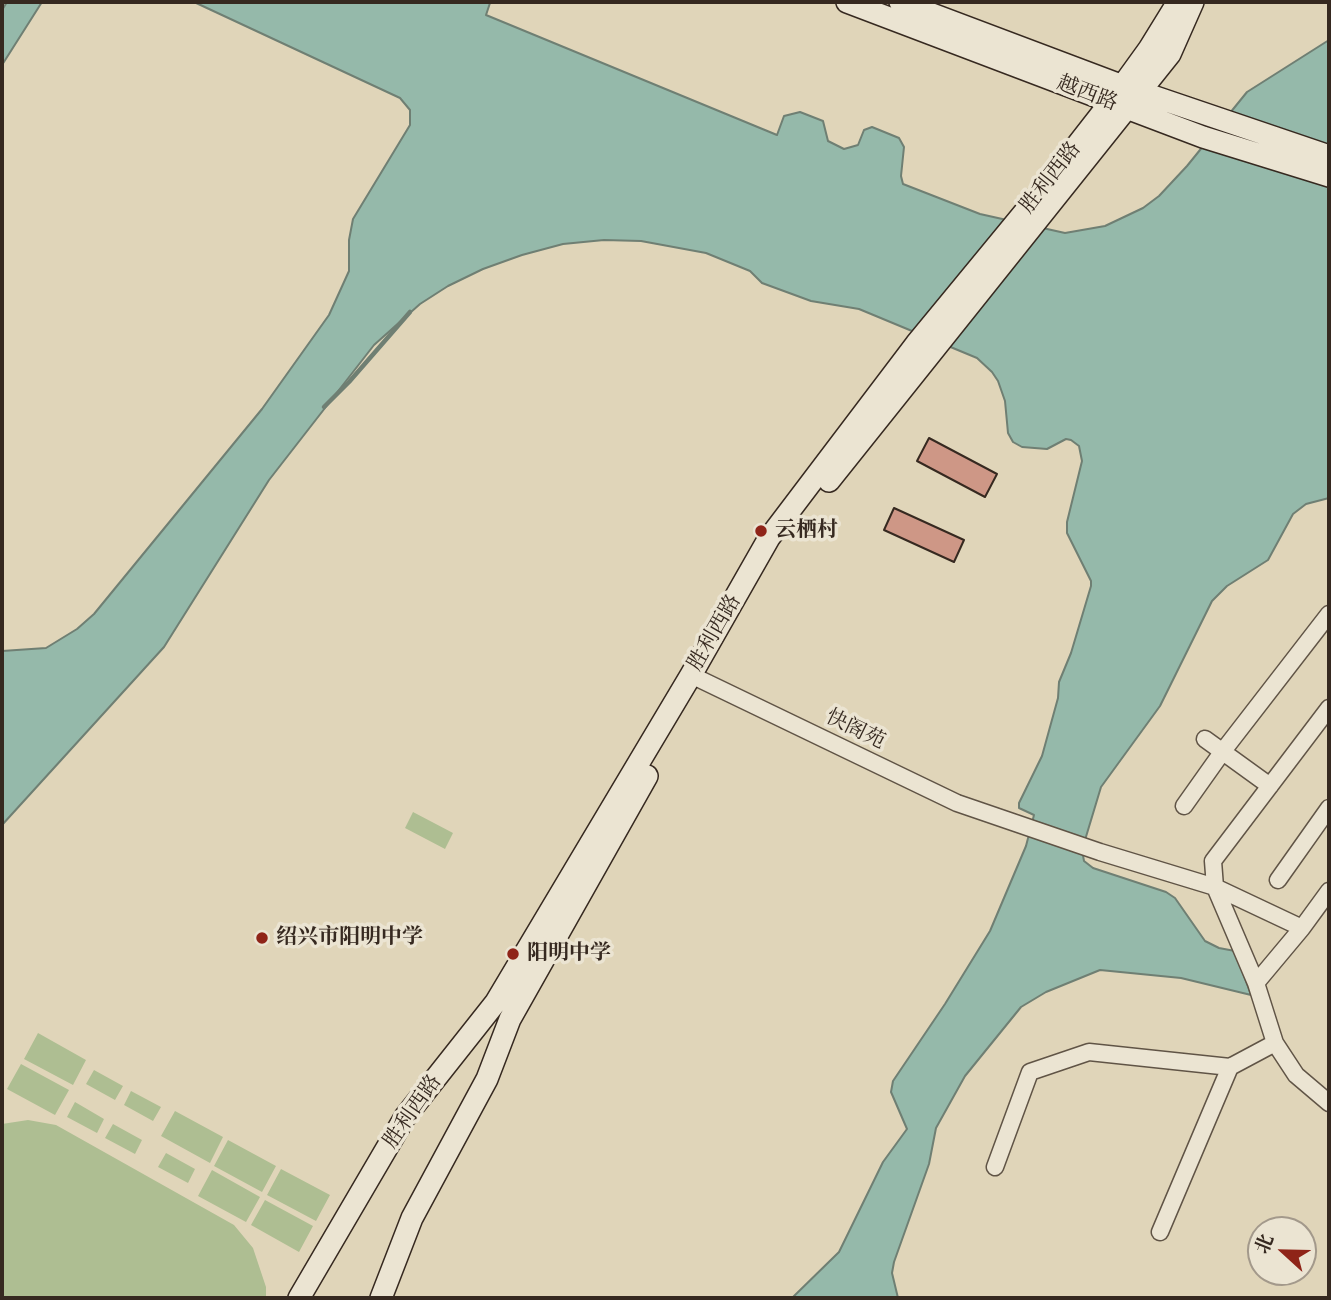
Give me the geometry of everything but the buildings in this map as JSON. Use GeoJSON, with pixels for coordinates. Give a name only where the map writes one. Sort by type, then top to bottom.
{"type":"FeatureCollection","features":[{"type":"Feature","properties":{"kind":"main road","name":"越西路"},"geometry":{"type":"LineString","coordinates":[[847,2],[1125,98],[1218,119],[1329,156]]}},
{"type":"Feature","properties":{"kind":"main road","name":"越西路"},"geometry":{"type":"LineString","coordinates":[[900,2],[1125,98],[1202,137],[1329,176]]}},
{"type":"Feature","properties":{"kind":"main road","name":"胜利西路"},"geometry":{"type":"LineString","coordinates":[[1125,98],[1178,2]]}},
{"type":"Feature","properties":{"kind":"main road","name":"胜利西路"},"geometry":{"type":"LineString","coordinates":[[299,1298],[405,1117],[496,1002],[778,544],[924,349],[1125,98],[1170,54],[1193,2]]}},
{"type":"Feature","properties":{"kind":"main road","name":"胜利西路"},"geometry":{"type":"LineString","coordinates":[[381,1298],[412,1218],[487,1079],[510,1019],[696,678]]}},
{"type":"Feature","properties":{"kind":"street"},"geometry":{"type":"LineString","coordinates":[[1184,806],[1329,614]]}},
{"type":"Feature","properties":{"kind":"street","name":"快阁苑"},"geometry":{"type":"LineString","coordinates":[[696,678],[957,803],[1100,852],[1215,887],[1302,928]]}},
{"type":"Feature","properties":{"kind":"street"},"geometry":{"type":"LineString","coordinates":[[1329,708],[1213,861],[1215,887],[1256,983],[1275,1043],[1296,1075],[1329,1103]]}},
{"type":"Feature","properties":{"kind":"street"},"geometry":{"type":"LineString","coordinates":[[1205,739],[1270,786]]}},
{"type":"Feature","properties":{"kind":"street"},"geometry":{"type":"LineString","coordinates":[[1279,880],[1327,815]]}},
{"type":"Feature","properties":{"kind":"street"},"geometry":{"type":"LineString","coordinates":[[1256,983],[1329,891]]}},
{"type":"Feature","properties":{"kind":"street"},"geometry":{"type":"LineString","coordinates":[[995,1167],[1030,1072],[1089,1052],[1230,1067],[1275,1043]]}},
{"type":"Feature","properties":{"kind":"street"},"geometry":{"type":"LineString","coordinates":[[1160,1231],[1230,1067]]}},
{"type":"Feature","properties":{"kind":"shaded area"},"geometry":{"type":"Polygon","coordinates":[[[7,2],[42,2],[2,65],[2,10],[7,2]]]}},
{"type":"Feature","properties":{"kind":"shaded area"},"geometry":{"type":"Polygon","coordinates":[[[194,2],[490,3],[486,15],[777,135],[784,116],[800,112],[823,121],[828,141],[844,149],[858,145],[864,130],[872,127],[899,138],[904,147],[901,176],[903,184],[980,214],[1065,233],[1105,226],[1143,208],[1159,196],[1187,166],[1247,92],[1329,40],[1329,498],[1306,504],[1293,514],[1268,560],[1227,586],[1212,601],[1160,706],[1101,787],[1082,850],[1084,861],[1093,868],[1166,892],[1175,898],[1205,941],[1219,948],[1235,951],[1251,995],[1181,978],[1100,970],[1046,992],[1021,1007],[965,1076],[936,1128],[929,1164],[894,1262],[892,1273],[898,1298],[792,1298],[839,1252],[883,1162],[907,1129],[891,1092],[893,1081],[990,931],[1026,846],[1034,815],[1019,808],[1019,803],[1042,756],[1058,698],[1059,682],[1071,653],[1091,586],[1067,533],[1067,522],[1082,461],[1079,446],[1066,439],[1047,449],[1022,447],[1013,442],[1008,433],[1005,401],[998,381],[977,358],[859,309],[811,301],[762,283],[750,271],[706,253],[641,241],[604,240],[563,244],[522,255],[483,269],[448,286],[420,304],[374,345],[269,480],[164,647],[2,825],[2,651],[46,648],[77,629],[94,614],[262,409],[329,315],[349,271],[349,240],[353,219],[410,125],[410,110],[400,98],[194,2]]]}},
{"type":"Feature","properties":{"kind":"shaded area"},"geometry":{"type":"Polygon","coordinates":[[[413,812],[453,833],[445,849],[405,828],[413,812]]]}},
{"type":"Feature","properties":{"kind":"shaded area"},"geometry":{"type":"Polygon","coordinates":[[[38,1033],[86,1060],[73,1085],[24,1059],[38,1033]]]}},
{"type":"Feature","properties":{"kind":"shaded area"},"geometry":{"type":"Polygon","coordinates":[[[21,1064],[69,1090],[55,1115],[7,1089],[21,1064]]]}},
{"type":"Feature","properties":{"kind":"shaded area"},"geometry":{"type":"Polygon","coordinates":[[[94,1070],[123,1086],[115,1100],[86,1084],[94,1070]]]}},
{"type":"Feature","properties":{"kind":"shaded area"},"geometry":{"type":"Polygon","coordinates":[[[131,1091],[161,1107],[153,1121],[124,1105],[131,1091]]]}},
{"type":"Feature","properties":{"kind":"shaded area"},"geometry":{"type":"Polygon","coordinates":[[[75,1102],[104,1119],[97,1133],[67,1117],[75,1102]]]}},
{"type":"Feature","properties":{"kind":"shaded area"},"geometry":{"type":"Polygon","coordinates":[[[175,1111],[223,1137],[210,1163],[161,1136],[175,1111]]]}},
{"type":"Feature","properties":{"kind":"shaded area"},"geometry":{"type":"Polygon","coordinates":[[[28,1120],[56,1125],[234,1225],[253,1248],[266,1287],[266,1298],[2,1298],[2,1124],[28,1120]]]}},
{"type":"Feature","properties":{"kind":"shaded area"},"geometry":{"type":"Polygon","coordinates":[[[113,1124],[142,1140],[135,1154],[105,1138],[113,1124]]]}},
{"type":"Feature","properties":{"kind":"shaded area"},"geometry":{"type":"Polygon","coordinates":[[[228,1140],[276,1166],[262,1192],[214,1166],[228,1140]]]}},
{"type":"Feature","properties":{"kind":"shaded area"},"geometry":{"type":"Polygon","coordinates":[[[166,1153],[195,1169],[188,1183],[158,1167],[166,1153]]]}},
{"type":"Feature","properties":{"kind":"shaded area"},"geometry":{"type":"Polygon","coordinates":[[[281,1169],[330,1195],[316,1221],[267,1195],[281,1169]]]}},
{"type":"Feature","properties":{"kind":"shaded area"},"geometry":{"type":"Polygon","coordinates":[[[212,1170],[260,1197],[246,1222],[198,1196],[212,1170]]]}},
{"type":"Feature","properties":{"kind":"shaded area"},"geometry":{"type":"Polygon","coordinates":[[[265,1200],[313,1226],[299,1252],[251,1225],[265,1200]]]}},
{"type":"Feature","properties":{"kind":"waterway"},"geometry":{"type":"LineString","coordinates":[[324,407],[410,312]]}},
{"type":"Feature","properties":{"kind":"place","name":"云栖村"},"geometry":{"type":"Point","coordinates":[761,531]}},
{"type":"Feature","properties":{"kind":"place","name":"绍兴市阳明中学"},"geometry":{"type":"Point","coordinates":[262,938]}},
{"type":"Feature","properties":{"kind":"place","name":"阳明中学"},"geometry":{"type":"Point","coordinates":[513,954]}}]}
